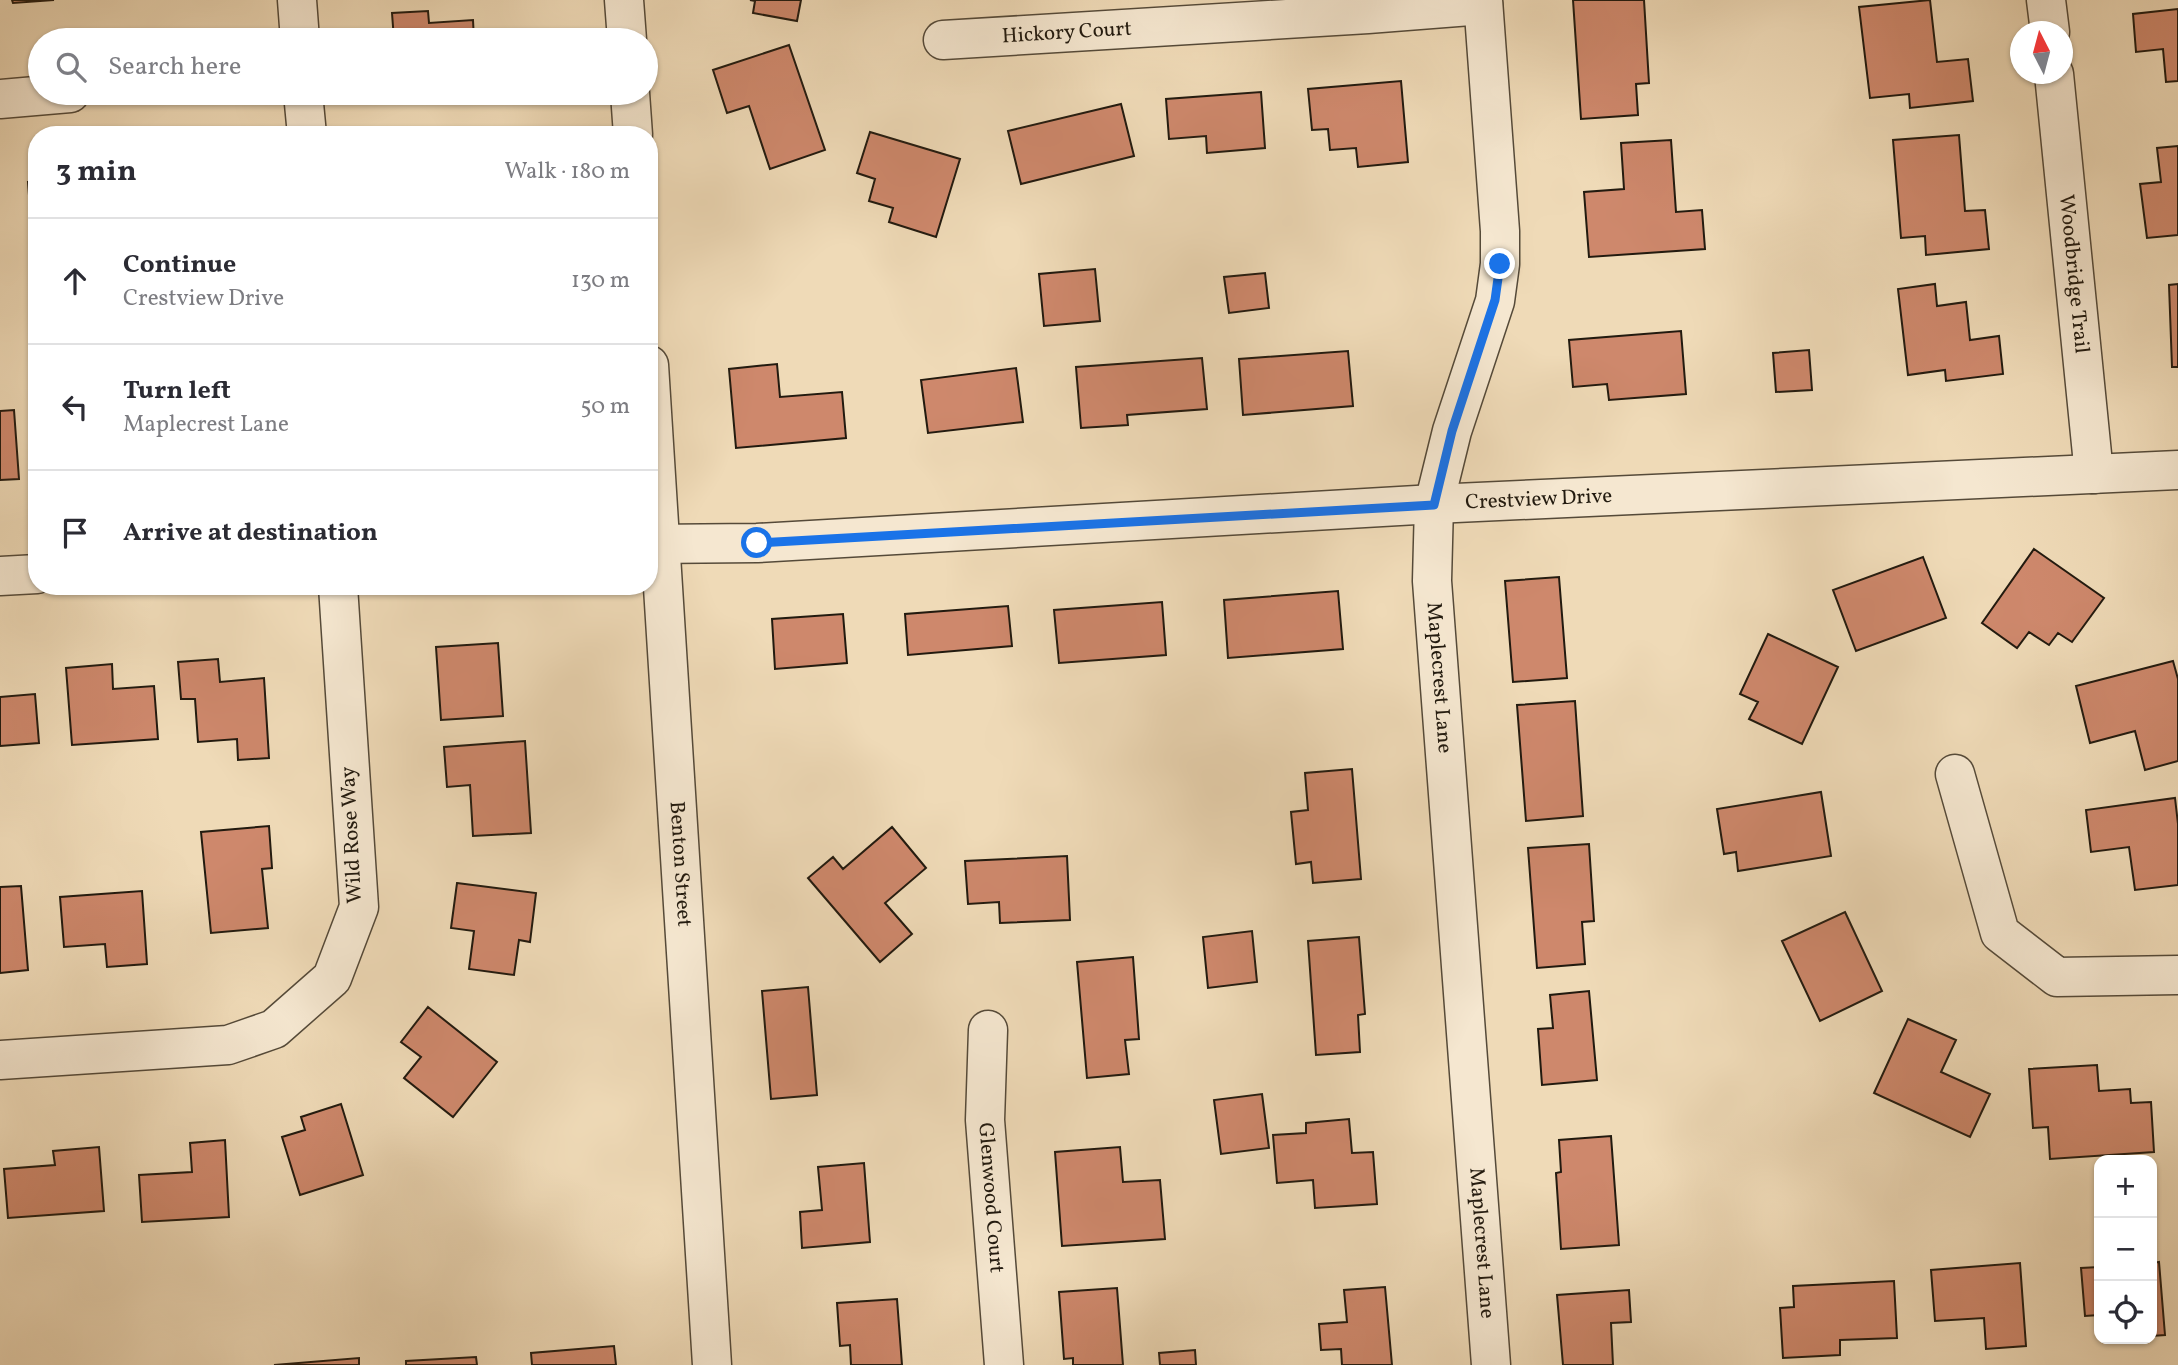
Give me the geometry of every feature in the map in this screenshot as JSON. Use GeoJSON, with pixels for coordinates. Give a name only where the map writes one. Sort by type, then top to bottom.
{"type":"FeatureCollection","features":[{"type":"Feature","properties":{"kind":"street"},"geometry":{"type":"LineString","coordinates":[[297,0],[299,28]]}},
{"type":"Feature","properties":{"kind":"street"},"geometry":{"type":"LineString","coordinates":[[624,0],[626,28]]}},
{"type":"Feature","properties":{"kind":"street"},"geometry":{"type":"LineString","coordinates":[[2046,0],[2049,21]]}},
{"type":"Feature","properties":{"kind":"street","name":"Hickory Court"},"geometry":{"type":"LineString","coordinates":[[943,40],[1367,15],[1483,2]]}},
{"type":"Feature","properties":{"kind":"street","name":"Maplecrest Lane"},"geometry":{"type":"LineString","coordinates":[[1483,2],[1500,231],[1500,264],[1495,300],[1452,431],[1434,505],[1432,581],[1491,1365]]}},
{"type":"Feature","properties":{"kind":"street","name":"Woodbridge Trail"},"geometry":{"type":"LineString","coordinates":[[2055,84],[2094,474]]}},
{"type":"Feature","properties":{"kind":"street"},"geometry":{"type":"LineString","coordinates":[[0,99],[28,97]]}},
{"type":"Feature","properties":{"kind":"street"},"geometry":{"type":"LineString","coordinates":[[304,105],[306,126]]}},
{"type":"Feature","properties":{"kind":"street"},"geometry":{"type":"LineString","coordinates":[[631,105],[632,126]]}},
{"type":"Feature","properties":{"kind":"street","name":"Crestview Drive"},"geometry":{"type":"LineString","coordinates":[[658,543],[757,543],[1434,505],[2178,470]]}},
{"type":"Feature","properties":{"kind":"street"},"geometry":{"type":"LineString","coordinates":[[0,576],[28,574]]}},
{"type":"Feature","properties":{"kind":"street","name":"Benton Street"},"geometry":{"type":"LineString","coordinates":[[658,586],[712,1365]]}},
{"type":"Feature","properties":{"kind":"street","name":"Wild Rose Way"},"geometry":{"type":"LineString","coordinates":[[0,1060],[228,1045],[274,1029],[332,978],[359,907],[339,595]]}},
{"type":"Feature","properties":{"kind":"street"},"geometry":{"type":"LineString","coordinates":[[1955,774],[2000,933],[2057,977],[2178,975]]}},
{"type":"Feature","properties":{"kind":"street","name":"Glenwood Court"},"geometry":{"type":"LineString","coordinates":[[988,1030],[985,1120],[1004,1365]]}},
{"type":"Feature","properties":{"kind":"building"},"geometry":{"type":"Polygon","coordinates":[[[12,0],[54,0],[13,3],[12,0]]]}},
{"type":"Feature","properties":{"kind":"building"},"geometry":{"type":"Polygon","coordinates":[[[750,0],[801,0],[797,21],[753,13],[755,1],[750,0]]]}},
{"type":"Feature","properties":{"kind":"building"},"geometry":{"type":"Polygon","coordinates":[[[1573,0],[1644,0],[1649,83],[1636,84],[1638,115],[1581,119],[1573,0]]]}},
{"type":"Feature","properties":{"kind":"building"},"geometry":{"type":"Polygon","coordinates":[[[1930,0],[1937,62],[1968,59],[1973,101],[1910,108],[1909,94],[1870,98],[1859,7],[1930,0]]]}},
{"type":"Feature","properties":{"kind":"building"},"geometry":{"type":"Polygon","coordinates":[[[2178,9],[2178,81],[2166,82],[2163,49],[2136,52],[2133,14],[2178,9]]]}},
{"type":"Feature","properties":{"kind":"building"},"geometry":{"type":"Polygon","coordinates":[[[428,11],[429,23],[473,20],[473,28],[393,28],[392,13],[428,11]]]}},
{"type":"Feature","properties":{"kind":"building"},"geometry":{"type":"Polygon","coordinates":[[[789,45],[825,150],[770,169],[749,106],[727,113],[713,70],[789,45]]]}},
{"type":"Feature","properties":{"kind":"building"},"geometry":{"type":"Polygon","coordinates":[[[1401,81],[1408,162],[1358,167],[1356,148],[1330,150],[1328,129],[1312,130],[1308,89],[1401,81]]]}},
{"type":"Feature","properties":{"kind":"building"},"geometry":{"type":"Polygon","coordinates":[[[1261,92],[1265,148],[1207,153],[1206,136],[1169,139],[1166,99],[1261,92]]]}},
{"type":"Feature","properties":{"kind":"building"},"geometry":{"type":"Polygon","coordinates":[[[1121,104],[1134,156],[1021,184],[1008,131],[1121,104]]]}},
{"type":"Feature","properties":{"kind":"building"},"geometry":{"type":"Polygon","coordinates":[[[870,132],[960,159],[936,237],[889,222],[893,208],[869,201],[875,179],[857,173],[870,132]]]}},
{"type":"Feature","properties":{"kind":"building"},"geometry":{"type":"Polygon","coordinates":[[[1959,135],[1965,211],[1985,210],[1989,249],[1926,255],[1925,236],[1901,238],[1893,140],[1959,135]]]}},
{"type":"Feature","properties":{"kind":"building"},"geometry":{"type":"Polygon","coordinates":[[[1671,140],[1676,212],[1702,210],[1705,249],[1589,257],[1584,192],[1624,189],[1621,143],[1671,140]]]}},
{"type":"Feature","properties":{"kind":"building"},"geometry":{"type":"Polygon","coordinates":[[[2178,146],[2178,235],[2147,238],[2140,184],[2161,182],[2157,148],[2178,146]]]}},
{"type":"Feature","properties":{"kind":"building"},"geometry":{"type":"Polygon","coordinates":[[[1095,269],[1100,321],[1044,326],[1039,274],[1095,269]]]}},
{"type":"Feature","properties":{"kind":"building"},"geometry":{"type":"Polygon","coordinates":[[[1265,273],[1269,308],[1229,313],[1224,277],[1265,273]]]}},
{"type":"Feature","properties":{"kind":"building"},"geometry":{"type":"Polygon","coordinates":[[[1935,284],[1937,306],[1966,302],[1970,340],[1999,336],[2003,374],[1946,381],[1945,370],[1908,375],[1898,289],[1935,284]]]}},
{"type":"Feature","properties":{"kind":"building"},"geometry":{"type":"Polygon","coordinates":[[[2178,284],[2178,367],[2172,367],[2169,285],[2178,284]]]}},
{"type":"Feature","properties":{"kind":"building"},"geometry":{"type":"Polygon","coordinates":[[[1681,331],[1686,394],[1609,400],[1607,384],[1573,387],[1569,340],[1681,331]]]}},
{"type":"Feature","properties":{"kind":"building"},"geometry":{"type":"Polygon","coordinates":[[[1809,350],[1812,390],[1776,392],[1773,353],[1809,350]]]}},
{"type":"Feature","properties":{"kind":"building"},"geometry":{"type":"Polygon","coordinates":[[[1348,351],[1353,406],[1243,415],[1239,359],[1348,351]]]}},
{"type":"Feature","properties":{"kind":"building"},"geometry":{"type":"Polygon","coordinates":[[[1202,358],[1207,409],[1127,415],[1128,425],[1081,428],[1076,367],[1202,358]]]}},
{"type":"Feature","properties":{"kind":"building"},"geometry":{"type":"Polygon","coordinates":[[[777,364],[780,397],[842,392],[846,438],[736,448],[729,369],[777,364]]]}},
{"type":"Feature","properties":{"kind":"building"},"geometry":{"type":"Polygon","coordinates":[[[1016,368],[1023,422],[928,433],[921,380],[1016,368]]]}},
{"type":"Feature","properties":{"kind":"building"},"geometry":{"type":"Polygon","coordinates":[[[14,410],[19,479],[0,480],[0,411],[14,410]]]}},
{"type":"Feature","properties":{"kind":"building"},"geometry":{"type":"Polygon","coordinates":[[[2034,549],[2104,598],[2072,642],[2058,633],[2049,645],[2029,632],[2017,648],[1982,623],[2034,549]]]}},
{"type":"Feature","properties":{"kind":"building"},"geometry":{"type":"Polygon","coordinates":[[[1923,557],[1946,618],[1856,651],[1833,590],[1923,557]]]}},
{"type":"Feature","properties":{"kind":"building"},"geometry":{"type":"Polygon","coordinates":[[[1559,577],[1567,678],[1513,682],[1505,581],[1559,577]]]}},
{"type":"Feature","properties":{"kind":"building"},"geometry":{"type":"Polygon","coordinates":[[[1338,591],[1343,649],[1228,658],[1224,600],[1338,591]]]}},
{"type":"Feature","properties":{"kind":"building"},"geometry":{"type":"Polygon","coordinates":[[[1162,602],[1166,655],[1059,663],[1054,610],[1162,602]]]}},
{"type":"Feature","properties":{"kind":"building"},"geometry":{"type":"Polygon","coordinates":[[[1008,606],[1012,646],[908,655],[905,614],[1008,606]]]}},
{"type":"Feature","properties":{"kind":"building"},"geometry":{"type":"Polygon","coordinates":[[[843,614],[847,663],[775,669],[772,619],[843,614]]]}},
{"type":"Feature","properties":{"kind":"building"},"geometry":{"type":"Polygon","coordinates":[[[1768,634],[1838,667],[1802,744],[1749,719],[1758,702],[1740,694],[1768,634]]]}},
{"type":"Feature","properties":{"kind":"building"},"geometry":{"type":"Polygon","coordinates":[[[498,643],[503,716],[441,720],[436,647],[498,643]]]}},
{"type":"Feature","properties":{"kind":"building"},"geometry":{"type":"Polygon","coordinates":[[[218,659],[220,682],[264,678],[269,758],[238,760],[237,739],[198,742],[195,699],[181,699],[178,662],[218,659]]]}},
{"type":"Feature","properties":{"kind":"building"},"geometry":{"type":"Polygon","coordinates":[[[2173,661],[2178,679],[2178,761],[2145,770],[2135,731],[2090,743],[2076,686],[2173,661]]]}},
{"type":"Feature","properties":{"kind":"building"},"geometry":{"type":"Polygon","coordinates":[[[112,664],[113,689],[154,686],[158,739],[72,745],[66,668],[112,664]]]}},
{"type":"Feature","properties":{"kind":"building"},"geometry":{"type":"Polygon","coordinates":[[[35,694],[39,743],[0,746],[0,697],[35,694]]]}},
{"type":"Feature","properties":{"kind":"building"},"geometry":{"type":"Polygon","coordinates":[[[1575,701],[1583,816],[1526,821],[1517,705],[1575,701]]]}},
{"type":"Feature","properties":{"kind":"building"},"geometry":{"type":"Polygon","coordinates":[[[525,741],[531,833],[473,836],[470,785],[447,787],[444,747],[525,741]]]}},
{"type":"Feature","properties":{"kind":"building"},"geometry":{"type":"Polygon","coordinates":[[[1352,769],[1361,879],[1313,883],[1311,862],[1296,864],[1291,812],[1308,810],[1305,773],[1352,769]]]}},
{"type":"Feature","properties":{"kind":"building"},"geometry":{"type":"Polygon","coordinates":[[[1821,792],[1831,856],[1738,871],[1736,852],[1724,854],[1717,809],[1821,792]]]}},
{"type":"Feature","properties":{"kind":"building"},"geometry":{"type":"Polygon","coordinates":[[[2175,798],[2178,824],[2178,885],[2135,890],[2129,847],[2091,852],[2086,810],[2175,798]]]}},
{"type":"Feature","properties":{"kind":"building"},"geometry":{"type":"Polygon","coordinates":[[[269,826],[272,868],[262,869],[268,928],[211,933],[201,832],[269,826]]]}},
{"type":"Feature","properties":{"kind":"building"},"geometry":{"type":"Polygon","coordinates":[[[892,827],[926,868],[885,903],[912,934],[880,962],[808,878],[833,857],[843,869],[892,827]]]}},
{"type":"Feature","properties":{"kind":"building"},"geometry":{"type":"Polygon","coordinates":[[[1589,844],[1594,921],[1582,922],[1585,964],[1537,968],[1528,848],[1589,844]]]}},
{"type":"Feature","properties":{"kind":"building"},"geometry":{"type":"Polygon","coordinates":[[[1067,856],[1070,920],[1000,923],[999,902],[968,904],[965,861],[1067,856]]]}},
{"type":"Feature","properties":{"kind":"building"},"geometry":{"type":"Polygon","coordinates":[[[457,883],[536,893],[530,942],[519,940],[514,975],[469,969],[474,931],[451,928],[457,883]]]}},
{"type":"Feature","properties":{"kind":"building"},"geometry":{"type":"Polygon","coordinates":[[[21,886],[28,970],[0,973],[0,887],[21,886]]]}},
{"type":"Feature","properties":{"kind":"building"},"geometry":{"type":"Polygon","coordinates":[[[142,891],[147,964],[107,967],[105,944],[64,947],[60,897],[142,891]]]}},
{"type":"Feature","properties":{"kind":"building"},"geometry":{"type":"Polygon","coordinates":[[[1845,912],[1882,991],[1820,1021],[1782,941],[1845,912]]]}},
{"type":"Feature","properties":{"kind":"building"},"geometry":{"type":"Polygon","coordinates":[[[1252,931],[1257,982],[1208,988],[1203,937],[1252,931]]]}},
{"type":"Feature","properties":{"kind":"building"},"geometry":{"type":"Polygon","coordinates":[[[1359,937],[1365,1014],[1358,1015],[1360,1052],[1316,1055],[1308,941],[1359,937]]]}},
{"type":"Feature","properties":{"kind":"building"},"geometry":{"type":"Polygon","coordinates":[[[1133,957],[1139,1039],[1125,1040],[1129,1074],[1087,1078],[1077,962],[1133,957]]]}},
{"type":"Feature","properties":{"kind":"building"},"geometry":{"type":"Polygon","coordinates":[[[808,987],[817,1095],[771,1099],[762,991],[808,987]]]}},
{"type":"Feature","properties":{"kind":"building"},"geometry":{"type":"Polygon","coordinates":[[[1589,991],[1597,1080],[1542,1085],[1538,1029],[1553,1028],[1550,995],[1589,991]]]}},
{"type":"Feature","properties":{"kind":"building"},"geometry":{"type":"Polygon","coordinates":[[[428,1007],[497,1062],[453,1117],[404,1078],[421,1057],[401,1042],[428,1007]]]}},
{"type":"Feature","properties":{"kind":"building"},"geometry":{"type":"Polygon","coordinates":[[[1908,1019],[1956,1040],[1941,1072],[1990,1094],[1970,1137],[1874,1093],[1908,1019]]]}},
{"type":"Feature","properties":{"kind":"building"},"geometry":{"type":"Polygon","coordinates":[[[2097,1065],[2099,1091],[2130,1089],[2131,1103],[2151,1102],[2154,1152],[2050,1159],[2048,1127],[2033,1128],[2029,1069],[2097,1065]]]}},
{"type":"Feature","properties":{"kind":"building"},"geometry":{"type":"Polygon","coordinates":[[[1262,1094],[1269,1148],[1221,1154],[1214,1100],[1262,1094]]]}},
{"type":"Feature","properties":{"kind":"building"},"geometry":{"type":"Polygon","coordinates":[[[341,1104],[363,1175],[300,1195],[282,1137],[305,1130],[301,1117],[341,1104]]]}},
{"type":"Feature","properties":{"kind":"building"},"geometry":{"type":"Polygon","coordinates":[[[1349,1119],[1352,1153],[1373,1152],[1377,1204],[1315,1208],[1313,1180],[1277,1183],[1273,1135],[1306,1133],[1306,1123],[1349,1119]]]}},
{"type":"Feature","properties":{"kind":"building"},"geometry":{"type":"Polygon","coordinates":[[[1611,1136],[1619,1245],[1561,1249],[1556,1173],[1561,1172],[1559,1140],[1611,1136]]]}},
{"type":"Feature","properties":{"kind":"building"},"geometry":{"type":"Polygon","coordinates":[[[225,1140],[229,1217],[142,1222],[139,1175],[192,1172],[190,1143],[225,1140]]]}},
{"type":"Feature","properties":{"kind":"building"},"geometry":{"type":"Polygon","coordinates":[[[99,1147],[104,1211],[8,1218],[4,1169],[55,1165],[53,1151],[99,1147]]]}},
{"type":"Feature","properties":{"kind":"building"},"geometry":{"type":"Polygon","coordinates":[[[1120,1147],[1123,1182],[1160,1180],[1165,1239],[1062,1246],[1055,1152],[1120,1147]]]}},
{"type":"Feature","properties":{"kind":"building"},"geometry":{"type":"Polygon","coordinates":[[[864,1163],[870,1242],[802,1248],[800,1212],[822,1210],[818,1167],[864,1163]]]}},
{"type":"Feature","properties":{"kind":"building"},"geometry":{"type":"Polygon","coordinates":[[[2157,1262],[2165,1335],[2157,1336],[2157,1281],[2157,1262]]]}},
{"type":"Feature","properties":{"kind":"building"},"geometry":{"type":"Polygon","coordinates":[[[2020,1263],[2026,1346],[1986,1349],[1984,1318],[1935,1321],[1931,1270],[2020,1263]]]}},
{"type":"Feature","properties":{"kind":"building"},"geometry":{"type":"Polygon","coordinates":[[[2094,1267],[2094,1315],[2085,1316],[2081,1268],[2094,1267]]]}},
{"type":"Feature","properties":{"kind":"building"},"geometry":{"type":"Polygon","coordinates":[[[1894,1281],[1897,1338],[1840,1340],[1840,1355],[1783,1358],[1780,1308],[1794,1307],[1793,1286],[1894,1281]]]}},
{"type":"Feature","properties":{"kind":"building"},"geometry":{"type":"Polygon","coordinates":[[[1385,1287],[1392,1365],[1342,1365],[1341,1349],[1321,1350],[1319,1324],[1347,1322],[1344,1290],[1385,1287]]]}},
{"type":"Feature","properties":{"kind":"building"},"geometry":{"type":"Polygon","coordinates":[[[1117,1288],[1123,1365],[1073,1365],[1073,1358],[1064,1359],[1059,1292],[1117,1288]]]}},
{"type":"Feature","properties":{"kind":"building"},"geometry":{"type":"Polygon","coordinates":[[[1629,1290],[1631,1322],[1611,1323],[1613,1365],[1563,1365],[1557,1295],[1629,1290]]]}},
{"type":"Feature","properties":{"kind":"building"},"geometry":{"type":"Polygon","coordinates":[[[897,1299],[902,1365],[851,1365],[850,1345],[840,1346],[837,1303],[897,1299]]]}},
{"type":"Feature","properties":{"kind":"building"},"geometry":{"type":"Polygon","coordinates":[[[614,1346],[616,1365],[532,1365],[531,1353],[614,1346]]]}},
{"type":"Feature","properties":{"kind":"building"},"geometry":{"type":"Polygon","coordinates":[[[1195,1350],[1196,1365],[1160,1365],[1159,1353],[1195,1350]]]}},
{"type":"Feature","properties":{"kind":"building"},"geometry":{"type":"Polygon","coordinates":[[[476,1357],[477,1365],[406,1365],[406,1361],[476,1357]]]}},
{"type":"Feature","properties":{"kind":"building"},"geometry":{"type":"Polygon","coordinates":[[[359,1358],[359,1365],[274,1365],[359,1358]]]}},
{"type":"Feature","properties":{"kind":"route"},"geometry":{"type":"LineString","coordinates":[[757,543],[1434,505],[1452,431],[1495,300],[1500,264]]}}]}
